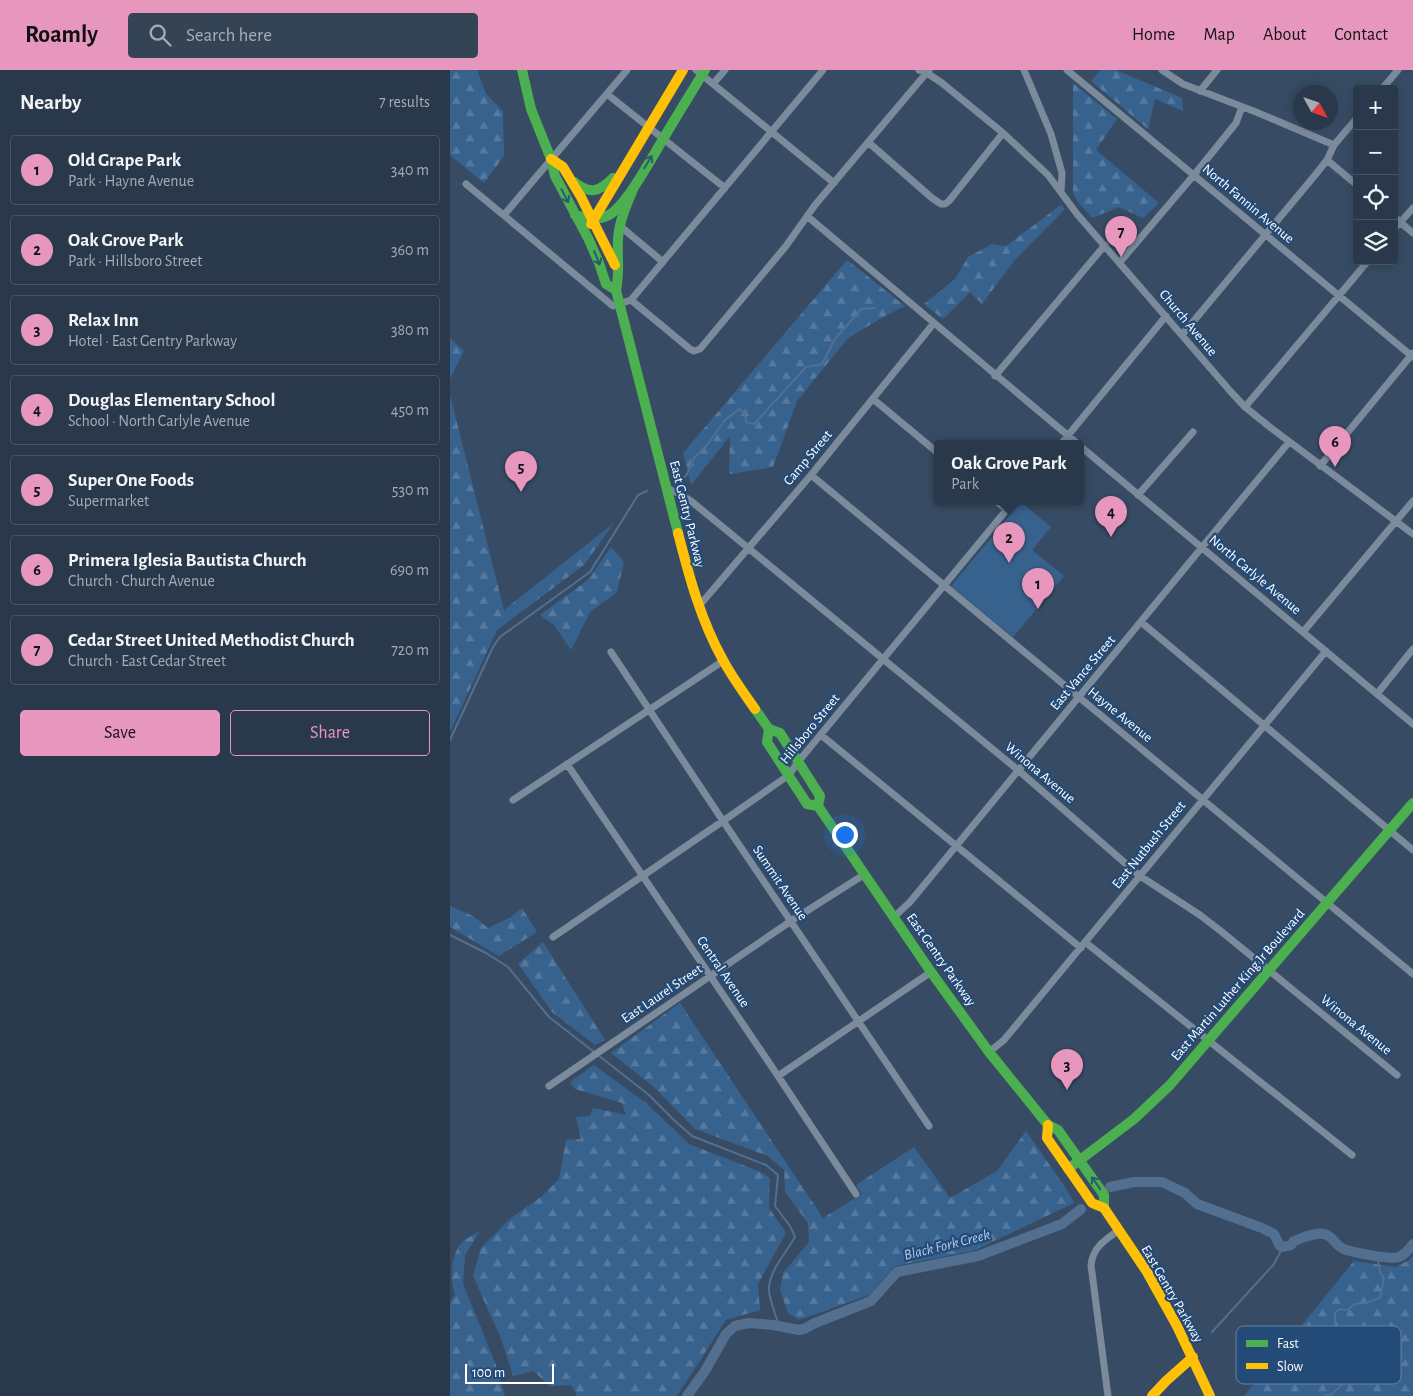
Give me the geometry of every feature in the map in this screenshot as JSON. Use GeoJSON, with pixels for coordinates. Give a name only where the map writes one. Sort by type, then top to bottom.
{"type":"FeatureCollection","features":[{"type":"Feature","properties":{"kind":"main road"},"geometry":{"type":"LineString","coordinates":[[522,70],[534,119],[551,159],[563,167],[593,219],[618,274]]}},
{"type":"Feature","properties":{"kind":"main road"},"geometry":{"type":"LineString","coordinates":[[589,240],[588,230],[593,219],[683,70]]}},
{"type":"Feature","properties":{"kind":"main road"},"geometry":{"type":"LineString","coordinates":[[575,215],[585,219],[593,219],[605,217],[613,213],[634,187],[701,72]]}},
{"type":"Feature","properties":{"kind":"main road","name":"East Gentry Parkway"},"geometry":{"type":"LineString","coordinates":[[551,159],[554,176],[589,240],[606,284],[616,290]]}},
{"type":"Feature","properties":{"kind":"main road"},"geometry":{"type":"LineString","coordinates":[[569,178],[583,189],[597,191],[603,188],[625,167]]}},
{"type":"Feature","properties":{"kind":"main road","name":"East Gentry Parkway"},"geometry":{"type":"LineString","coordinates":[[634,187],[620,226],[618,239],[619,282],[616,290],[688,573],[710,634],[723,661],[769,729],[780,733],[820,796],[818,806]]}},
{"type":"Feature","properties":{"kind":"main road","name":"East Gentry Parkway"},"geometry":{"type":"LineString","coordinates":[[769,729],[767,742],[808,804],[818,806],[931,972],[989,1052],[1048,1125],[1058,1130],[1080,1160],[1104,1195],[1104,1208]]}},
{"type":"Feature","properties":{"kind":"main road","name":"East Martin Luther King Jr Boulevard"},"geometry":{"type":"LineString","coordinates":[[1068,1169],[1117,1133],[1146,1109],[1170,1085],[1413,803]]}},
{"type":"Feature","properties":{"kind":"main road","name":"East Gentry Parkway"},"geometry":{"type":"LineString","coordinates":[[1048,1125],[1047,1138],[1092,1203],[1104,1208],[1147,1272],[1177,1326],[1210,1396]]}},
{"type":"Feature","properties":{"kind":"main road"},"geometry":{"type":"LineString","coordinates":[[1152,1396],[1166,1380],[1192,1357]]}},
{"type":"Feature","properties":{"kind":"street"},"geometry":{"type":"LineString","coordinates":[[504,215],[627,70]]}},
{"type":"Feature","properties":{"kind":"street"},"geometry":{"type":"LineString","coordinates":[[713,84],[725,70]]}},
{"type":"Feature","properties":{"kind":"street"},"geometry":{"type":"LineString","coordinates":[[466,184],[613,306],[631,300],[823,70]]}},
{"type":"Feature","properties":{"kind":"street","name":"Church Avenue"},"geometry":{"type":"LineString","coordinates":[[919,70],[928,72],[1037,162],[1077,214],[1245,407],[1320,466],[1413,534]]}},
{"type":"Feature","properties":{"kind":"street"},"geometry":{"type":"LineString","coordinates":[[1024,70],[1051,134],[1062,173],[1060,191]]}},
{"type":"Feature","properties":{"kind":"street","name":"North Fannin Avenue"},"geometry":{"type":"LineString","coordinates":[[1067,70],[1265,236],[1412,355]]}},
{"type":"Feature","properties":{"kind":"street"},"geometry":{"type":"LineString","coordinates":[[1162,70],[1184,84],[1334,145]]}},
{"type":"Feature","properties":{"kind":"street"},"geometry":{"type":"LineString","coordinates":[[1200,90],[1217,70]]}},
{"type":"Feature","properties":{"kind":"street"},"geometry":{"type":"LineString","coordinates":[[1385,85],[1398,70]]}},
{"type":"Feature","properties":{"kind":"street"},"geometry":{"type":"LineString","coordinates":[[701,72],[713,84],[834,183]]}},
{"type":"Feature","properties":{"kind":"street"},"geometry":{"type":"LineString","coordinates":[[631,300],[688,348],[696,351],[702,347],[786,246],[834,183],[928,72]]}},
{"type":"Feature","properties":{"kind":"street"},"geometry":{"type":"LineString","coordinates":[[608,94],[725,188]]}},
{"type":"Feature","properties":{"kind":"street"},"geometry":{"type":"LineString","coordinates":[[1120,262],[1236,123],[1242,107]]}},
{"type":"Feature","properties":{"kind":"street"},"geometry":{"type":"LineString","coordinates":[[1182,335],[1327,160],[1334,145],[1353,123]]}},
{"type":"Feature","properties":{"kind":"street"},"geometry":{"type":"LineString","coordinates":[[868,142],[932,198],[941,204],[945,204],[1004,133]]}},
{"type":"Feature","properties":{"kind":"street"},"geometry":{"type":"LineString","coordinates":[[1327,160],[1353,182]]}},
{"type":"Feature","properties":{"kind":"street"},"geometry":{"type":"LineString","coordinates":[[1398,219],[1413,208]]}},
{"type":"Feature","properties":{"kind":"street","name":"North Carlyle Avenue"},"geometry":{"type":"LineString","coordinates":[[807,216],[1073,440]]}},
{"type":"Feature","properties":{"kind":"street"},"geometry":{"type":"LineString","coordinates":[[1398,221],[1413,233]]}},
{"type":"Feature","properties":{"kind":"street"},"geometry":{"type":"LineString","coordinates":[[620,226],[663,262]]}},
{"type":"Feature","properties":{"kind":"street"},"geometry":{"type":"LineString","coordinates":[[996,376],[1105,245]]}},
{"type":"Feature","properties":{"kind":"street"},"geometry":{"type":"LineString","coordinates":[[1245,407],[1365,265]]}},
{"type":"Feature","properties":{"kind":"street"},"geometry":{"type":"LineString","coordinates":[[1064,440],[1166,316]]}},
{"type":"Feature","properties":{"kind":"street","name":"Camp Street"},"geometry":{"type":"LineString","coordinates":[[699,606],[811,475],[934,323]]}},
{"type":"Feature","properties":{"kind":"street"},"geometry":{"type":"LineString","coordinates":[[1320,466],[1412,355]]}},
{"type":"Feature","properties":{"kind":"street"},"geometry":{"type":"LineString","coordinates":[[873,399],[934,450]]}},
{"type":"Feature","properties":{"kind":"street"},"geometry":{"type":"LineString","coordinates":[[1138,495],[1192,432]]}},
{"type":"Feature","properties":{"kind":"street","name":"East Vance Street"},"geometry":{"type":"LineString","coordinates":[[894,916],[910,902],[1289,442]]}},
{"type":"Feature","properties":{"kind":"street","name":"North Carlyle Avenue"},"geometry":{"type":"LineString","coordinates":[[1084,449],[1413,724]]}},
{"type":"Feature","properties":{"kind":"street","name":"Hayne Avenue"},"geometry":{"type":"LineString","coordinates":[[811,475],[1413,974]]}},
{"type":"Feature","properties":{"kind":"street","name":"Winona Avenue"},"geometry":{"type":"LineString","coordinates":[[668,489],[691,501],[749,548],[1018,770],[1140,876],[1200,915],[1397,1075]]}},
{"type":"Feature","properties":{"kind":"street"},"geometry":{"type":"LineString","coordinates":[[1303,632],[1413,501]]}},
{"type":"Feature","properties":{"kind":"street"},"geometry":{"type":"LineString","coordinates":[[1001,505],[1007,510]]}},
{"type":"Feature","properties":{"kind":"street","name":"Hillsboro Street"},"geometry":{"type":"LineString","coordinates":[[553,937],[789,775],[1011,505]]}},
{"type":"Feature","properties":{"kind":"street"},"geometry":{"type":"LineString","coordinates":[[1141,622],[1413,850]]}},
{"type":"Feature","properties":{"kind":"street"},"geometry":{"type":"LineString","coordinates":[[1377,694],[1413,649]]}},
{"type":"Feature","properties":{"kind":"street","name":"East Nutbush Street"},"geometry":{"type":"LineString","coordinates":[[989,1052],[1004,1040],[1326,651]]}},
{"type":"Feature","properties":{"kind":"street","name":"Summit Avenue"},"geometry":{"type":"LineString","coordinates":[[611,652],[648,710],[929,1126]]}},
{"type":"Feature","properties":{"kind":"street"},"geometry":{"type":"LineString","coordinates":[[514,800],[723,661]]}},
{"type":"Feature","properties":{"kind":"street"},"geometry":{"type":"LineString","coordinates":[[821,735],[956,846],[1208,1040],[1352,1155]]}},
{"type":"Feature","properties":{"kind":"street","name":"Central Avenue"},"geometry":{"type":"LineString","coordinates":[[567,764],[856,1194]]}},
{"type":"Feature","properties":{"kind":"street","name":"East Laurel Street"},"geometry":{"type":"LineString","coordinates":[[549,1086],[791,921],[865,874]]}},
{"type":"Feature","properties":{"kind":"street"},"geometry":{"type":"LineString","coordinates":[[778,1076],[931,972]]}},
{"type":"Feature","properties":{"kind":"street"},"geometry":{"type":"LineString","coordinates":[[1108,1396],[1091,1265],[1092,1255],[1098,1246],[1119,1230]]}},
{"type":"Feature","properties":{"kind":"green space"},"geometry":{"type":"Polygon","coordinates":[[[450,70],[477,70],[486,94],[503,111],[504,156],[484,183],[450,155],[450,70]]]}},
{"type":"Feature","properties":{"kind":"green space"},"geometry":{"type":"Polygon","coordinates":[[[1100,70],[1116,70],[1182,98],[1183,111],[1155,99],[1148,129],[1091,81],[1100,70]]]}},
{"type":"Feature","properties":{"kind":"green space"},"geometry":{"type":"Polygon","coordinates":[[[1073,83],[1117,119],[1096,150],[1159,203],[1143,218],[1119,207],[1092,218],[1073,193],[1073,83]]]}},
{"type":"Feature","properties":{"kind":"green space"},"geometry":{"type":"Polygon","coordinates":[[[1061,205],[1065,209],[1014,261],[982,304],[970,292],[943,319],[924,304],[955,279],[968,257],[992,244],[1006,246],[1061,205]]]}},
{"type":"Feature","properties":{"kind":"green space"},"geometry":{"type":"Polygon","coordinates":[[[847,260],[905,306],[848,338],[797,401],[773,467],[729,474],[730,436],[691,485],[683,453],[847,260]]]}},
{"type":"Feature","properties":{"kind":"green space"},"geometry":{"type":"Polygon","coordinates":[[[450,338],[464,351],[450,379],[450,338]]]}},
{"type":"Feature","properties":{"kind":"green space"},"geometry":{"type":"Polygon","coordinates":[[[450,395],[504,610],[614,523],[584,565],[497,630],[450,732],[450,395]]]}},
{"type":"Feature","properties":{"kind":"green space"},"geometry":{"type":"Polygon","coordinates":[[[1018,505],[1025,505],[1051,527],[1032,550],[1064,576],[1013,637],[951,586],[1018,505]]]}},
{"type":"Feature","properties":{"kind":"green space"},"geometry":{"type":"Polygon","coordinates":[[[611,547],[624,562],[617,592],[590,612],[571,650],[554,625],[540,615],[589,579],[611,547]]]}},
{"type":"Feature","properties":{"kind":"green space"},"geometry":{"type":"Polygon","coordinates":[[[450,906],[473,916],[488,928],[511,917],[522,908],[537,932],[499,956],[450,927],[450,906]]]}},
{"type":"Feature","properties":{"kind":"green space"},"geometry":{"type":"Polygon","coordinates":[[[543,942],[605,1040],[595,1045],[552,1012],[518,964],[543,942]]]}},
{"type":"Feature","properties":{"kind":"green space"},"geometry":{"type":"Polygon","coordinates":[[[680,1003],[823,1218],[862,1194],[856,1185],[914,1147],[950,1198],[997,1171],[1026,1131],[1074,1203],[973,1251],[895,1266],[869,1295],[799,1320],[788,1313],[780,1290],[783,1273],[809,1242],[808,1223],[785,1192],[784,1170],[768,1156],[695,1129],[655,1088],[611,1053],[680,1003]]]}},
{"type":"Feature","properties":{"kind":"green space"},"geometry":{"type":"Polygon","coordinates":[[[594,1065],[646,1103],[689,1144],[761,1172],[770,1178],[769,1208],[786,1233],[758,1284],[760,1310],[726,1320],[677,1396],[577,1396],[571,1385],[549,1386],[534,1371],[513,1376],[502,1341],[473,1276],[481,1248],[511,1218],[541,1197],[559,1179],[566,1140],[581,1139],[576,1117],[590,1116],[593,1108],[626,1115],[622,1103],[575,1089],[570,1082],[594,1065]]]}},
{"type":"Feature","properties":{"kind":"green space"},"geometry":{"type":"Polygon","coordinates":[[[480,1231],[465,1255],[463,1284],[496,1365],[505,1396],[450,1396],[450,1302],[455,1295],[452,1281],[453,1259],[463,1241],[480,1231]]]}},
{"type":"Feature","properties":{"kind":"green space"},"geometry":{"type":"Polygon","coordinates":[[[1413,1256],[1413,1396],[1244,1396],[1254,1384],[1401,1384],[1401,1326],[1301,1326],[1354,1261],[1396,1267],[1413,1256]]]}},
{"type":"Feature","properties":{"kind":"waterway"},"geometry":{"type":"LineString","coordinates":[[681,479],[686,476],[694,458],[707,445],[725,420],[739,409],[745,414],[746,422],[754,424],[806,367],[822,364],[835,339],[861,309],[875,308]]}},
{"type":"Feature","properties":{"kind":"waterway"},"geometry":{"type":"LineString","coordinates":[[450,740],[493,647],[500,637],[590,572],[638,495],[647,491]]}},
{"type":"Feature","properties":{"kind":"waterway"},"geometry":{"type":"LineString","coordinates":[[450,935],[486,953],[508,967],[549,1017],[594,1052]]}},
{"type":"Feature","properties":{"kind":"waterway"},"geometry":{"type":"LineString","coordinates":[[598,1055],[649,1095],[692,1136],[766,1165],[778,1175],[775,1206],[790,1226],[795,1237],[774,1270],[769,1284],[769,1291],[779,1326]]}},
{"type":"Feature","properties":{"kind":"waterway","name":"Black Fork Creek"},"geometry":{"type":"LineString","coordinates":[[1110,1187],[1134,1182],[1162,1182],[1185,1193],[1197,1204],[1274,1234],[1280,1246],[1283,1247],[1305,1237],[1320,1234],[1329,1236],[1346,1250],[1395,1258],[1403,1255],[1413,1244]]}},
{"type":"Feature","properties":{"kind":"waterway","name":"Black Fork Creek"},"geometry":{"type":"LineString","coordinates":[[687,1396],[705,1371],[726,1334],[735,1326],[749,1323],[799,1330],[804,1329],[871,1301],[897,1272],[978,1256],[1062,1224],[1081,1209]]}},
{"type":"Feature","properties":{"kind":"waterway"},"geometry":{"type":"LineString","coordinates":[[1212,1332],[1274,1264],[1283,1247]]}},
{"type":"Feature","properties":{"kind":"waterway"},"geometry":{"type":"LineString","coordinates":[[1336,1326],[1335,1313],[1340,1309],[1347,1310],[1355,1304],[1366,1303],[1380,1298],[1384,1279],[1380,1272],[1377,1256]]}},
{"type":"Feature","properties":{"kind":"waterway"},"geometry":{"type":"LineString","coordinates":[[1324,1396],[1332,1394],[1343,1384]]}},
{"type":"Feature","properties":{"kind":"traffic: fast"},"geometry":{"type":"LineString","coordinates":[[522,70],[531,109],[551,159],[555,176],[589,240],[606,284],[616,290]]}},
{"type":"Feature","properties":{"kind":"traffic: fast"},"geometry":{"type":"LineString","coordinates":[[575,215],[601,218],[609,215],[622,204],[705,70]]}},
{"type":"Feature","properties":{"kind":"traffic: fast"},"geometry":{"type":"LineString","coordinates":[[574,182],[585,189],[594,190],[599,189],[613,178]]}},
{"type":"Feature","properties":{"kind":"traffic: fast"},"geometry":{"type":"LineString","coordinates":[[634,187],[620,226],[616,290],[678,533]]}},
{"type":"Feature","properties":{"kind":"traffic: fast"},"geometry":{"type":"LineString","coordinates":[[755,709],[769,729],[780,733],[820,796],[818,806]]}},
{"type":"Feature","properties":{"kind":"traffic: fast"},"geometry":{"type":"LineString","coordinates":[[769,729],[767,742],[807,804],[818,806],[931,972],[989,1052],[1048,1125],[1058,1130],[1104,1195],[1104,1208]]}},
{"type":"Feature","properties":{"kind":"traffic: fast"},"geometry":{"type":"LineString","coordinates":[[1068,1169],[1134,1119],[1170,1085],[1413,803]]}},
{"type":"Feature","properties":{"kind":"traffic: slow"},"geometry":{"type":"LineString","coordinates":[[591,224],[683,70]]}},
{"type":"Feature","properties":{"kind":"traffic: slow"},"geometry":{"type":"LineString","coordinates":[[551,159],[563,167],[581,197],[615,265]]}},
{"type":"Feature","properties":{"kind":"traffic: slow"},"geometry":{"type":"LineString","coordinates":[[678,533],[691,582],[708,630],[738,685],[755,709]]}},
{"type":"Feature","properties":{"kind":"traffic: slow"},"geometry":{"type":"LineString","coordinates":[[1048,1125],[1047,1138],[1092,1203],[1104,1208],[1147,1272],[1177,1326],[1210,1396]]}},
{"type":"Feature","properties":{"kind":"traffic: slow"},"geometry":{"type":"LineString","coordinates":[[1152,1396],[1193,1357]]}},
{"type":"Feature","properties":{"kind":"place","name":"Cedar Street United Methodist Church"},"geometry":{"type":"Point","coordinates":[1121,257]}},
{"type":"Feature","properties":{"kind":"place","name":"Primera Iglesia Bautista Church"},"geometry":{"type":"Point","coordinates":[1335,467]}},
{"type":"Feature","properties":{"kind":"place","name":"Super One Foods"},"geometry":{"type":"Point","coordinates":[521,492]}},
{"type":"Feature","properties":{"kind":"place","name":"Douglas Elementary School"},"geometry":{"type":"Point","coordinates":[1111,537]}},
{"type":"Feature","properties":{"kind":"place","name":"Oak Grove Park"},"geometry":{"type":"Point","coordinates":[1009,563]}},
{"type":"Feature","properties":{"kind":"place","name":"Old Grape Park"},"geometry":{"type":"Point","coordinates":[1038,609]}},
{"type":"Feature","properties":{"kind":"place","name":"Relax Inn"},"geometry":{"type":"Point","coordinates":[1067,1090]}}]}
